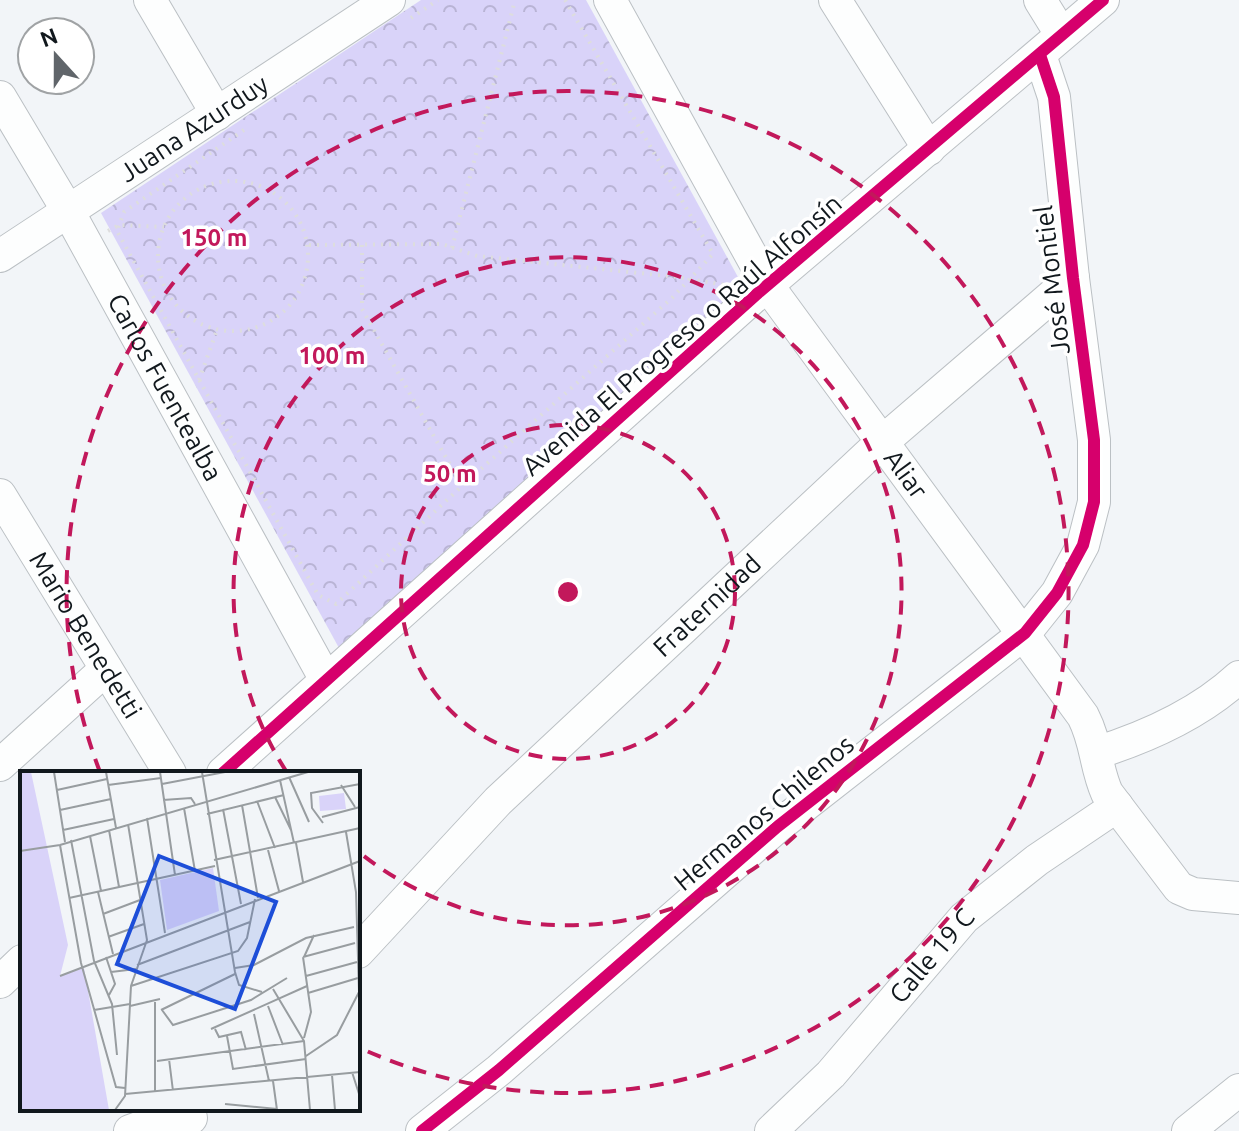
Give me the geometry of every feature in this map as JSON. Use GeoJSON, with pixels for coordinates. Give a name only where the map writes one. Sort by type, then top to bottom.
{"type":"FeatureCollection","features":[{"type":"Feature","properties":{"kind":"street"},"geometry":{"type":"LineString","coordinates":[[150,0],[217,114]]}},
{"type":"Feature","properties":{"kind":"street","name":"Aliar"},"geometry":{"type":"LineString","coordinates":[[610,0],[763,290],[1025,633],[1083,716],[1094,738],[1100,778],[1107,793],[1179,888],[1193,894],[1239,898]]}},
{"type":"Feature","properties":{"kind":"street"},"geometry":{"type":"LineString","coordinates":[[835,0],[929,149]]}},
{"type":"Feature","properties":{"kind":"street","name":"José Montiel"},"geometry":{"type":"LineString","coordinates":[[1040,0],[1051,45],[1073,278],[1094,440],[1094,502]]}},
{"type":"Feature","properties":{"kind":"street","name":"Avenida El Progreso o Raúl Alfonsín"},"geometry":{"type":"LineString","coordinates":[[225,771],[763,290],[1103,0]]}},
{"type":"Feature","properties":{"kind":"street","name":"Juana Azurduy"},"geometry":{"type":"LineString","coordinates":[[0,256],[217,114],[390,6]]}},
{"type":"Feature","properties":{"kind":"street","name":"Carlos Fuentealba"},"geometry":{"type":"LineString","coordinates":[[0,97],[86,243],[326,680]]}},
{"type":"Feature","properties":{"kind":"street","name":"Fraternidad"},"geometry":{"type":"LineString","coordinates":[[360,950],[498,801],[881,443],[1073,278]]}},
{"type":"Feature","properties":{"kind":"street","name":"Mario Benedetti"},"geometry":{"type":"LineString","coordinates":[[0,495],[169,771]]}},
{"type":"Feature","properties":{"kind":"street","name":"Hermanos Chilenos"},"geometry":{"type":"LineString","coordinates":[[422,1131],[499,1070],[777,827],[1025,633],[1064,581],[1083,545],[1094,502]]}},
{"type":"Feature","properties":{"kind":"street"},"geometry":{"type":"LineString","coordinates":[[0,765],[106,669]]}},
{"type":"Feature","properties":{"kind":"street"},"geometry":{"type":"LineString","coordinates":[[1096,753],[1167,727],[1228,688],[1239,677]]}},
{"type":"Feature","properties":{"kind":"street","name":"Calle 19 C"},"geometry":{"type":"LineString","coordinates":[[771,1131],[831,1074],[964,918],[1037,860],[1117,806]]}},
{"type":"Feature","properties":{"kind":"street"},"geometry":{"type":"LineString","coordinates":[[0,982],[20,963]]}},
{"type":"Feature","properties":{"kind":"street"},"geometry":{"type":"LineString","coordinates":[[1188,1131],[1239,1090]]}},
{"type":"Feature","properties":{"kind":"street"},"geometry":{"type":"LineString","coordinates":[[130,1131],[163,1119],[191,1119]]}},
{"type":"Feature","properties":{"kind":"path"},"geometry":{"type":"LineString","coordinates":[[390,6],[438,0]]}},
{"type":"Feature","properties":{"kind":"path"},"geometry":{"type":"LineString","coordinates":[[452,248],[515,0]]}},
{"type":"Feature","properties":{"kind":"path"},"geometry":{"type":"LineString","coordinates":[[255,123],[124,212],[117,231],[318,595],[336,604],[690,279],[713,254],[565,0]]}},
{"type":"Feature","properties":{"kind":"path"},"geometry":{"type":"LineString","coordinates":[[240,180],[265,186],[286,201],[301,221],[309,245],[308,270],[300,292],[285,311],[265,325],[241,331],[217,330],[195,321],[175,305],[162,283],[157,258],[164,227],[172,210],[191,192],[215,182],[240,180]]}},
{"type":"Feature","properties":{"kind":"path"},"geometry":{"type":"LineString","coordinates":[[86,243],[119,225],[164,227]]}},
{"type":"Feature","properties":{"kind":"path"},"geometry":{"type":"LineString","coordinates":[[309,245],[442,244],[477,256],[763,290]]}},
{"type":"Feature","properties":{"kind":"path"},"geometry":{"type":"LineString","coordinates":[[362,245],[362,309],[462,486]]}},
{"type":"Feature","properties":{"kind":"path"},"geometry":{"type":"LineString","coordinates":[[174,403],[200,380],[217,330]]}},
{"type":"Feature","properties":{"kind":"green space"},"geometry":{"type":"Polygon","coordinates":[[[421,0],[586,0],[744,288],[339,648],[101,213],[421,0]]]}},
{"type":"Feature","properties":{"kind":"cycle path"},"geometry":{"type":"LineString","coordinates":[[225,771],[758,293],[1103,0]]}},
{"type":"Feature","properties":{"kind":"cycle path"},"geometry":{"type":"LineString","coordinates":[[422,1131],[499,1070],[777,827],[1025,633],[1057,593],[1083,545],[1094,502],[1094,440],[1054,97],[1040,55]]}}]}
